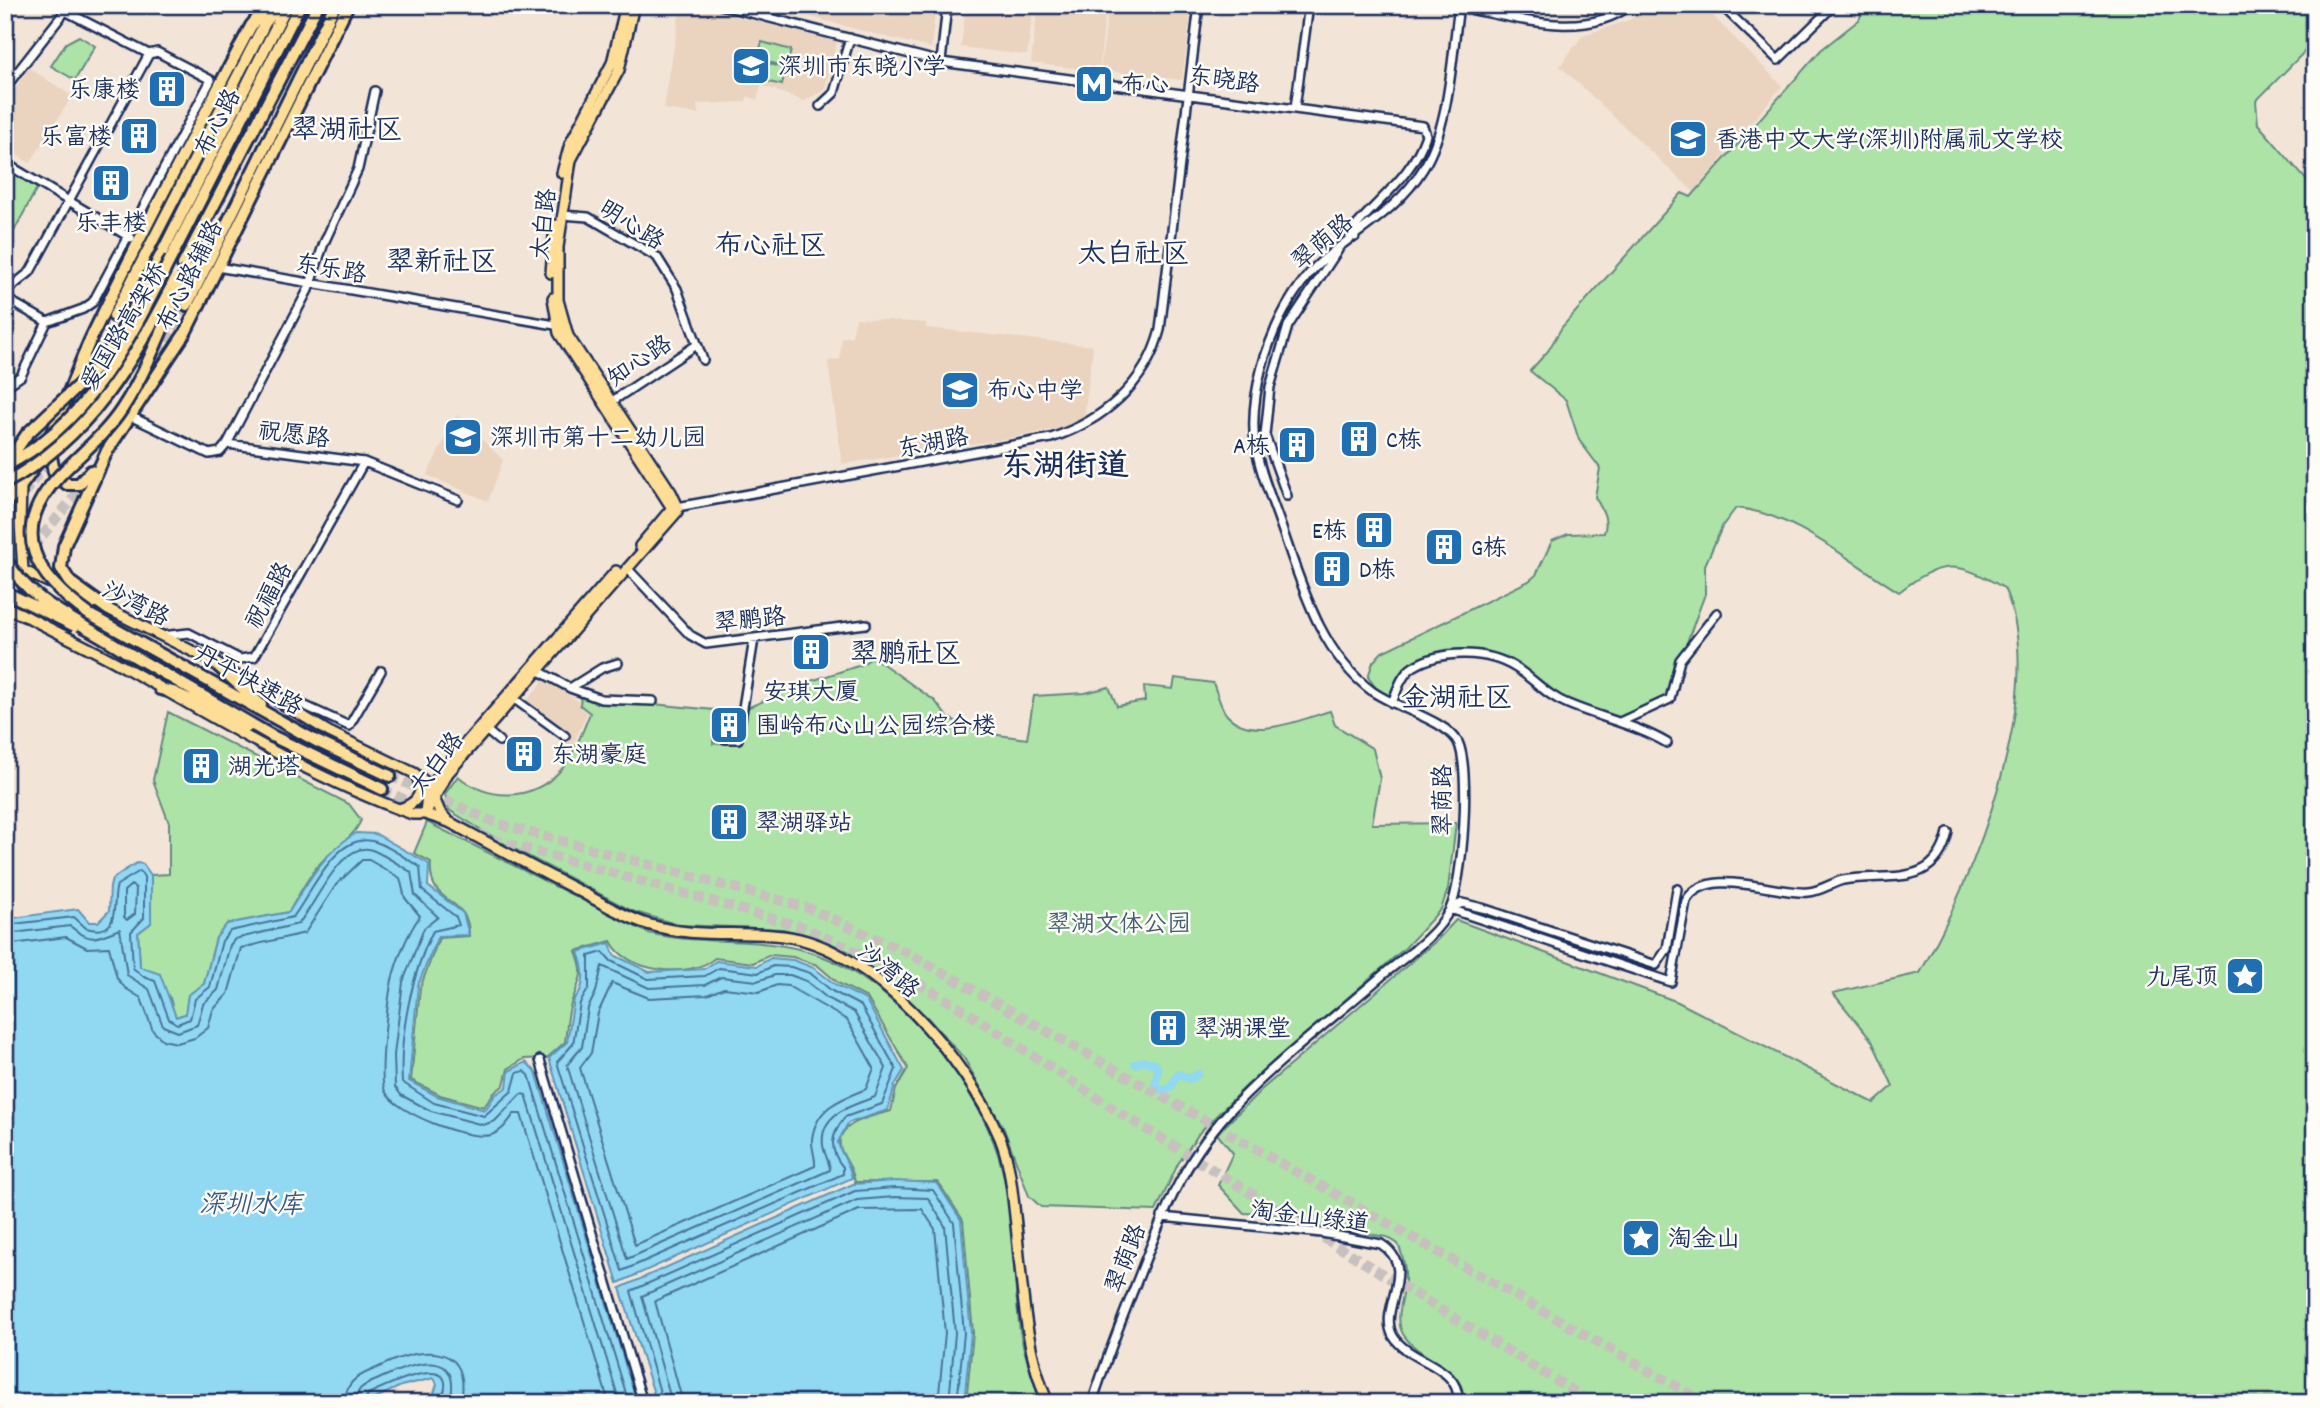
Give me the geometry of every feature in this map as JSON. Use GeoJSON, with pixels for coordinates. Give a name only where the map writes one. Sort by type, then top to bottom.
{"type":"FeatureCollection","features":[{"type":"Feature","properties":{"kind":"highway"},"geometry":{"type":"LineString","coordinates":[[5,503],[21,485],[48,440],[93,335],[139,243],[251,26],[268,5]]}},
{"type":"Feature","properties":{"kind":"highway"},"geometry":{"type":"LineString","coordinates":[[114,316],[259,34],[279,5]]}},
{"type":"Feature","properties":{"kind":"highway"},"geometry":{"type":"LineString","coordinates":[[5,466],[27,433],[91,376],[113,347],[287,5]]}},
{"type":"Feature","properties":{"kind":"highway","name":"布心路"},"geometry":{"type":"LineString","coordinates":[[171,258],[300,5]]}},
{"type":"Feature","properties":{"kind":"highway","name":"布心路"},"geometry":{"type":"LineString","coordinates":[[186,267],[318,5]]}},
{"type":"Feature","properties":{"kind":"highway"},"geometry":{"type":"LineString","coordinates":[[187,305],[335,5]]}},
{"type":"Feature","properties":{"kind":"highway","name":"布心路辅路"},"geometry":{"type":"LineString","coordinates":[[109,610],[70,582],[61,568],[60,558],[87,490],[107,451],[174,352],[348,5]]}},
{"type":"Feature","properties":{"kind":"highway","name":"爱国路高架桥"},"geometry":{"type":"LineString","coordinates":[[5,466],[60,425],[101,382],[124,348],[171,258]]}},
{"type":"Feature","properties":{"kind":"highway"},"geometry":{"type":"LineString","coordinates":[[90,615],[62,595],[42,571],[33,545],[35,513],[48,490],[95,442],[123,407],[146,364],[186,267]]}},
{"type":"Feature","properties":{"kind":"highway","name":"爱国路高架桥"},"geometry":{"type":"LineString","coordinates":[[5,483],[65,443],[102,405],[143,342],[186,267]]}},
{"type":"Feature","properties":{"kind":"highway"},"geometry":{"type":"LineString","coordinates":[[48,440],[54,472],[67,484],[84,481],[107,451]]}},
{"type":"Feature","properties":{"kind":"highway"},"geometry":{"type":"LineString","coordinates":[[5,561],[19,581],[35,595],[125,651]]}},
{"type":"Feature","properties":{"kind":"highway"},"geometry":{"type":"LineString","coordinates":[[5,577],[90,615]]}},
{"type":"Feature","properties":{"kind":"highway"},"geometry":{"type":"LineString","coordinates":[[5,592],[125,651]]}},
{"type":"Feature","properties":{"kind":"highway"},"geometry":{"type":"LineString","coordinates":[[5,607],[26,616]]}},
{"type":"Feature","properties":{"kind":"highway","name":"丹平快速路"},"geometry":{"type":"LineString","coordinates":[[90,615],[276,719],[390,776]]}},
{"type":"Feature","properties":{"kind":"highway","name":"丹平快速路"},"geometry":{"type":"LineString","coordinates":[[125,651],[272,736],[382,789]]}},
{"type":"Feature","properties":{"kind":"highway"},"geometry":{"type":"LineString","coordinates":[[214,662],[276,719]]}},
{"type":"Feature","properties":{"kind":"highway"},"geometry":{"type":"LineString","coordinates":[[160,689],[272,736]]}},
{"type":"Feature","properties":{"kind":"main road","name":"太白路"},"geometry":{"type":"LineString","coordinates":[[535,668],[675,516],[675,507],[560,326],[551,258],[569,144],[611,63],[626,5]]}},
{"type":"Feature","properties":{"kind":"main road","name":"太白路"},"geometry":{"type":"LineString","coordinates":[[560,326],[557,264],[571,159],[619,71],[634,5]]}},
{"type":"Feature","properties":{"kind":"main road"},"geometry":{"type":"LineString","coordinates":[[21,485],[26,616]]}},
{"type":"Feature","properties":{"kind":"main road","name":"太白路"},"geometry":{"type":"LineString","coordinates":[[425,814],[425,801],[430,788],[443,769],[483,728],[675,507]]}},
{"type":"Feature","properties":{"kind":"main road","name":"沙湾路"},"geometry":{"type":"LineString","coordinates":[[5,561],[214,662],[330,732],[414,773],[430,788],[433,798],[449,822]]}},
{"type":"Feature","properties":{"kind":"main road","name":"沙湾路"},"geometry":{"type":"LineString","coordinates":[[26,616],[321,778],[400,809],[449,822],[639,921],[695,934],[782,936],[826,948],[859,967],[930,1030],[971,1082],[1007,1160],[1029,1334],[1048,1403]]}},
{"type":"Feature","properties":{"kind":"main road","name":"太白路"},"geometry":{"type":"LineString","coordinates":[[425,814],[441,782],[483,728]]}},
{"type":"Feature","properties":{"kind":"main road"},"geometry":{"type":"LineString","coordinates":[[414,773],[433,776],[443,769]]}},
{"type":"Feature","properties":{"kind":"main road"},"geometry":{"type":"LineString","coordinates":[[400,809],[412,805],[419,796],[421,786],[414,773]]}},
{"type":"Feature","properties":{"kind":"street","name":"东晓路"},"geometry":{"type":"LineString","coordinates":[[720,5],[941,62],[1187,93],[1426,128],[1426,135],[1415,161],[1393,189],[1357,225],[1354,230],[1355,237]]}},
{"type":"Feature","properties":{"kind":"street"},"geometry":{"type":"LineString","coordinates":[[941,62],[947,5]]}},
{"type":"Feature","properties":{"kind":"street","name":"东湖路"},"geometry":{"type":"LineString","coordinates":[[675,507],[1051,439],[1073,430],[1109,409],[1124,396],[1143,369],[1160,330],[1199,5]]}},
{"type":"Feature","properties":{"kind":"street"},"geometry":{"type":"LineString","coordinates":[[1295,108],[1309,5]]}},
{"type":"Feature","properties":{"kind":"street"},"geometry":{"type":"LineString","coordinates":[[1459,6],[1543,22],[1574,24],[1606,19],[1630,5]]}},
{"type":"Feature","properties":{"kind":"street"},"geometry":{"type":"LineString","coordinates":[[1721,5],[1778,61],[1834,5]]}},
{"type":"Feature","properties":{"kind":"street","name":"翠荫路"},"geometry":{"type":"LineString","coordinates":[[1092,1403],[1162,1217],[1189,1161],[1235,1105],[1422,943],[1450,909],[1460,865],[1464,822],[1459,745],[1446,731],[1375,694],[1345,666],[1320,626],[1264,479],[1255,443],[1256,408],[1261,378],[1280,320],[1297,288],[1322,260],[1396,204],[1431,155],[1441,122],[1459,6]]}},
{"type":"Feature","properties":{"kind":"street"},"geometry":{"type":"LineString","coordinates":[[5,88],[68,9],[149,54],[157,52],[211,80],[93,302],[83,309],[47,321],[21,376],[5,387]]}},
{"type":"Feature","properties":{"kind":"street"},"geometry":{"type":"LineString","coordinates":[[820,106],[834,93],[850,38]]}},
{"type":"Feature","properties":{"kind":"street"},"geometry":{"type":"LineString","coordinates":[[5,292],[30,272],[149,54]]}},
{"type":"Feature","properties":{"kind":"street"},"geometry":{"type":"LineString","coordinates":[[228,444],[310,284],[324,243],[358,169],[375,91]]}},
{"type":"Feature","properties":{"kind":"street"},"geometry":{"type":"LineString","coordinates":[[5,163],[139,243]]}},
{"type":"Feature","properties":{"kind":"street","name":"明心路"},"geometry":{"type":"LineString","coordinates":[[562,215],[588,217],[657,257],[677,289],[695,346],[703,360]]}},
{"type":"Feature","properties":{"kind":"street"},"geometry":{"type":"LineString","coordinates":[[1287,496],[1265,435],[1270,387],[1280,349],[1292,319],[1340,247]]}},
{"type":"Feature","properties":{"kind":"street","name":"东乐路"},"geometry":{"type":"LineString","coordinates":[[217,267],[560,326]]}},
{"type":"Feature","properties":{"kind":"street"},"geometry":{"type":"LineString","coordinates":[[5,298],[47,321]]}},
{"type":"Feature","properties":{"kind":"street","name":"知心路"},"geometry":{"type":"LineString","coordinates":[[608,405],[695,346]]}},
{"type":"Feature","properties":{"kind":"street","name":"祝愿路"},"geometry":{"type":"LineString","coordinates":[[130,416],[209,454],[220,452],[228,444],[364,462],[458,500]]}},
{"type":"Feature","properties":{"kind":"street","name":"祝福路"},"geometry":{"type":"LineString","coordinates":[[160,636],[189,633],[240,659],[254,657],[364,462]]}},
{"type":"Feature","properties":{"kind":"street","name":"翠鹏路"},"geometry":{"type":"LineString","coordinates":[[627,568],[696,640],[706,644],[866,624]]}},
{"type":"Feature","properties":{"kind":"street"},"geometry":{"type":"LineString","coordinates":[[1619,722],[1670,699],[1680,660],[1717,613]]}},
{"type":"Feature","properties":{"kind":"street"},"geometry":{"type":"LineString","coordinates":[[725,739],[738,739],[754,639]]}},
{"type":"Feature","properties":{"kind":"street"},"geometry":{"type":"LineString","coordinates":[[1392,703],[1402,678],[1413,667],[1457,654],[1470,654],[1514,666],[1556,699],[1667,743]]}},
{"type":"Feature","properties":{"kind":"street"},"geometry":{"type":"LineString","coordinates":[[570,688],[602,668],[618,663]]}},
{"type":"Feature","properties":{"kind":"street"},"geometry":{"type":"LineString","coordinates":[[535,668],[570,688],[601,699],[653,701]]}},
{"type":"Feature","properties":{"kind":"street"},"geometry":{"type":"LineString","coordinates":[[272,697],[290,699],[349,726],[381,671]]}},
{"type":"Feature","properties":{"kind":"street"},"geometry":{"type":"LineString","coordinates":[[511,696],[565,736]]}},
{"type":"Feature","properties":{"kind":"street"},"geometry":{"type":"LineString","coordinates":[[483,728],[499,741]]}},
{"type":"Feature","properties":{"kind":"street"},"geometry":{"type":"LineString","coordinates":[[1450,909],[1671,982],[1686,901],[1691,892],[1702,886],[1755,885],[1807,892],[1824,890],[1840,881],[1906,874],[1934,863],[1943,852],[1948,832]]}},
{"type":"Feature","properties":{"kind":"street"},"geometry":{"type":"LineString","coordinates":[[1450,909],[1462,903],[1482,908],[1656,965],[1667,949],[1676,890]]}},
{"type":"Feature","properties":{"kind":"street"},"geometry":{"type":"LineString","coordinates":[[540,1060],[643,1403]]}},
{"type":"Feature","properties":{"kind":"street","name":"淘金山绿道"},"geometry":{"type":"LineString","coordinates":[[1162,1217],[1322,1233],[1381,1244],[1390,1250],[1395,1260],[1398,1278],[1390,1318],[1393,1336],[1408,1351],[1453,1380],[1458,1389],[1458,1403]]}},
{"type":"Feature","properties":{"kind":"shaded area","name":"深圳市东晓小学"},"geometry":{"type":"Polygon","coordinates":[[[681,5],[692,5],[837,42],[824,90],[804,101],[761,85],[757,100],[748,96],[745,102],[697,104],[698,114],[664,109],[681,5]]]}},
{"type":"Feature","properties":{"kind":"shaded area"},"geometry":{"type":"Polygon","coordinates":[[[768,5],[936,5],[931,48],[859,30],[768,5]]]}},
{"type":"Feature","properties":{"kind":"shaded area"},"geometry":{"type":"Polygon","coordinates":[[[966,5],[1034,5],[1027,55],[961,47],[966,5]]]}},
{"type":"Feature","properties":{"kind":"shaded area"},"geometry":{"type":"Polygon","coordinates":[[[1038,5],[1106,5],[1099,71],[1031,63],[1038,5]]]}},
{"type":"Feature","properties":{"kind":"shaded area"},"geometry":{"type":"Polygon","coordinates":[[[1109,5],[1192,5],[1182,80],[1100,70],[1109,5]]]}},
{"type":"Feature","properties":{"kind":"shaded area","name":"香港中文大学(深圳)附属礼文学校"},"geometry":{"type":"Polygon","coordinates":[[[1650,5],[1702,5],[1782,86],[1694,192],[1560,66],[1583,35],[1630,20],[1650,5]]]}},
{"type":"Feature","properties":{"kind":"shaded area"},"geometry":{"type":"Polygon","coordinates":[[[29,68],[72,96],[30,163],[5,147],[5,104],[29,68]]]}},
{"type":"Feature","properties":{"kind":"shaded area","name":"布心中学"},"geometry":{"type":"Polygon","coordinates":[[[856,318],[926,323],[926,328],[1093,346],[1084,418],[1062,428],[842,464],[828,361],[840,360],[842,338],[852,336],[856,318]]]}},
{"type":"Feature","properties":{"kind":"shaded area","name":"深圳市第十二幼儿园"},"geometry":{"type":"Polygon","coordinates":[[[457,415],[503,460],[488,501],[427,475],[457,415]]]}},
{"type":"Feature","properties":{"kind":"shaded area"},"geometry":{"type":"Polygon","coordinates":[[[544,680],[580,702],[579,706],[587,713],[572,747],[520,709],[544,680]]]}},
{"type":"Feature","properties":{"kind":"green space"},"geometry":{"type":"Polygon","coordinates":[[[1865,5],[2315,5],[2315,41],[2256,101],[2258,124],[2315,190],[2315,1403],[1464,1403],[1463,1390],[1458,1380],[1411,1343],[1400,1328],[1399,1315],[1405,1272],[1398,1244],[1387,1237],[1310,1225],[1297,1216],[1244,1213],[1218,1185],[1233,1153],[1217,1134],[1261,1090],[1437,940],[1456,920],[1678,1002],[1874,1103],[1893,1086],[1872,1041],[1833,993],[1920,973],[1962,889],[1999,784],[2012,730],[2018,678],[2016,630],[2004,588],[1974,573],[1950,568],[1927,574],[1899,592],[1800,529],[1758,512],[1736,508],[1723,525],[1705,565],[1705,594],[1677,669],[1673,695],[1620,722],[1567,704],[1499,660],[1456,654],[1413,667],[1392,697],[1376,688],[1368,677],[1373,662],[1382,652],[1529,581],[1536,575],[1552,541],[1568,534],[1604,533],[1605,519],[1595,497],[1600,468],[1579,440],[1566,400],[1530,371],[1548,351],[1562,327],[1682,193],[1691,197],[1821,50],[1859,20],[1865,5]]]}},
{"type":"Feature","properties":{"kind":"green space"},"geometry":{"type":"Polygon","coordinates":[[[79,36],[95,46],[75,80],[51,66],[66,43],[79,36]]]}},
{"type":"Feature","properties":{"kind":"green space"},"geometry":{"type":"Polygon","coordinates":[[[762,42],[791,50],[787,67],[757,59],[762,42]]]}},
{"type":"Feature","properties":{"kind":"green space"},"geometry":{"type":"Polygon","coordinates":[[[757,61],[786,68],[782,85],[752,78],[757,61]]]}},
{"type":"Feature","properties":{"kind":"green space"},"geometry":{"type":"Polygon","coordinates":[[[5,169],[37,188],[5,248],[5,169]]]}},
{"type":"Feature","properties":{"kind":"green space","name":"翠湖文体公园"},"geometry":{"type":"Polygon","coordinates":[[[873,657],[935,701],[948,718],[983,733],[1027,739],[1034,696],[1085,693],[1109,687],[1117,706],[1145,701],[1144,686],[1173,689],[1175,678],[1213,683],[1226,714],[1236,723],[1249,727],[1276,726],[1330,711],[1335,725],[1373,749],[1380,779],[1372,824],[1456,823],[1448,889],[1441,909],[1405,948],[1246,1086],[1200,1132],[1178,1164],[1156,1211],[1041,1207],[1029,1196],[1004,1129],[964,1058],[927,1017],[852,953],[821,939],[783,929],[679,925],[632,911],[503,843],[449,810],[445,794],[458,776],[496,794],[523,793],[549,781],[569,759],[590,713],[580,705],[581,696],[616,704],[632,702],[714,710],[713,744],[742,741],[747,708],[808,682],[861,665],[873,657]]]}},
{"type":"Feature","properties":{"kind":"green space"},"geometry":{"type":"Polygon","coordinates":[[[168,712],[349,804],[361,820],[353,833],[316,868],[289,912],[227,924],[216,938],[204,984],[188,995],[186,1014],[175,1017],[170,998],[140,967],[138,933],[151,923],[151,875],[169,874],[169,823],[153,780],[168,712]]]}},
{"type":"Feature","properties":{"kind":"green space"},"geometry":{"type":"Polygon","coordinates":[[[427,822],[648,933],[690,939],[754,942],[816,954],[846,968],[876,988],[905,1014],[933,1043],[957,1075],[978,1108],[993,1141],[1007,1192],[1020,1331],[1040,1403],[966,1403],[973,1333],[963,1220],[938,1182],[855,1182],[842,1152],[842,1134],[855,1123],[891,1111],[896,1089],[908,1068],[867,998],[838,983],[817,965],[793,957],[770,955],[753,963],[715,958],[690,969],[659,969],[630,960],[619,952],[611,941],[576,951],[581,975],[569,1008],[565,1042],[547,1058],[524,1059],[508,1069],[504,1085],[484,1107],[440,1095],[411,1080],[420,988],[439,938],[469,936],[463,913],[435,887],[431,862],[414,853],[427,822]]]}},
{"type":"Feature","properties":{"kind":"water","name":"深圳水库"},"geometry":{"type":"Polygon","coordinates":[[[356,833],[376,834],[429,864],[428,886],[463,913],[469,935],[438,936],[418,985],[409,1081],[437,1096],[485,1110],[495,1095],[507,1087],[509,1071],[526,1062],[536,1072],[637,1403],[431,1403],[437,1384],[434,1378],[401,1386],[365,1403],[5,1403],[5,919],[78,909],[89,922],[98,922],[109,911],[110,885],[115,877],[137,863],[143,864],[151,875],[151,923],[138,933],[140,967],[160,974],[176,1017],[185,1014],[188,995],[204,984],[216,938],[227,924],[289,912],[326,858],[356,833]]]}},
{"type":"Feature","properties":{"kind":"water"},"geometry":{"type":"Polygon","coordinates":[[[610,943],[614,955],[649,972],[704,969],[716,961],[757,966],[771,958],[793,960],[814,968],[836,985],[866,1000],[904,1070],[895,1085],[888,1110],[848,1123],[838,1142],[852,1178],[618,1283],[549,1058],[567,1042],[574,999],[583,983],[578,952],[610,943]]]}},
{"type":"Feature","properties":{"kind":"water"},"geometry":{"type":"Polygon","coordinates":[[[895,1181],[937,1183],[961,1220],[971,1333],[964,1403],[657,1403],[620,1288],[853,1184],[895,1181]]]}},
{"type":"Feature","properties":{"kind":"waterway"},"geometry":{"type":"LineString","coordinates":[[1135,1064],[1145,1061],[1155,1064],[1158,1069],[1155,1085],[1161,1090],[1170,1088],[1178,1074],[1190,1079],[1198,1074]]}},
{"type":"Feature","properties":{"kind":"tunnel"},"geometry":{"type":"LineString","coordinates":[[157,370],[187,305]]}},
{"type":"Feature","properties":{"kind":"tunnel"},"geometry":{"type":"LineString","coordinates":[[5,518],[47,463],[114,316]]}},
{"type":"Feature","properties":{"kind":"tunnel"},"geometry":{"type":"LineString","coordinates":[[5,582],[89,478]]}},
{"type":"Feature","properties":{"kind":"tunnel"},"geometry":{"type":"LineString","coordinates":[[390,776],[496,823],[808,908],[910,954],[1706,1403]]}},
{"type":"Feature","properties":{"kind":"tunnel"},"geometry":{"type":"LineString","coordinates":[[382,789],[434,813]]}},
{"type":"Feature","properties":{"kind":"tunnel"},"geometry":{"type":"LineString","coordinates":[[465,827],[492,839],[803,927],[901,973],[967,1012],[1120,1113],[1593,1403]]}},
{"type":"Feature","properties":{"kind":"place","name":"深圳市东晓小学"},"geometry":{"type":"Point","coordinates":[751,66]}},
{"type":"Feature","properties":{"kind":"place","name":"布心"},"geometry":{"type":"Point","coordinates":[1094,84]}},
{"type":"Feature","properties":{"kind":"place","name":"乐康楼"},"geometry":{"type":"Point","coordinates":[167,89]}},
{"type":"Feature","properties":{"kind":"place","name":"乐富楼"},"geometry":{"type":"Point","coordinates":[139,136]}},
{"type":"Feature","properties":{"kind":"place","name":"香港中文大学(深圳)附属礼文学校"},"geometry":{"type":"Point","coordinates":[1688,139]}},
{"type":"Feature","properties":{"kind":"place","name":"乐丰楼"},"geometry":{"type":"Point","coordinates":[111,183]}},
{"type":"Feature","properties":{"kind":"place","name":"布心中学"},"geometry":{"type":"Point","coordinates":[960,390]}},
{"type":"Feature","properties":{"kind":"place","name":"深圳市第十二幼儿园"},"geometry":{"type":"Point","coordinates":[463,437]}},
{"type":"Feature","properties":{"kind":"place","name":"C栋"},"geometry":{"type":"Point","coordinates":[1359,439]}},
{"type":"Feature","properties":{"kind":"place","name":"A栋"},"geometry":{"type":"Point","coordinates":[1297,445]}},
{"type":"Feature","properties":{"kind":"place","name":"E栋"},"geometry":{"type":"Point","coordinates":[1374,530]}},
{"type":"Feature","properties":{"kind":"place","name":"G栋"},"geometry":{"type":"Point","coordinates":[1444,547]}},
{"type":"Feature","properties":{"kind":"place","name":"D栋"},"geometry":{"type":"Point","coordinates":[1332,569]}},
{"type":"Feature","properties":{"kind":"place","name":"安琪大厦"},"geometry":{"type":"Point","coordinates":[811,652]}},
{"type":"Feature","properties":{"kind":"place","name":"围岭布心山公园综合楼"},"geometry":{"type":"Point","coordinates":[729,725]}},
{"type":"Feature","properties":{"kind":"place","name":"东湖豪庭"},"geometry":{"type":"Point","coordinates":[524,754]}},
{"type":"Feature","properties":{"kind":"place","name":"湖光塔"},"geometry":{"type":"Point","coordinates":[201,766]}},
{"type":"Feature","properties":{"kind":"place","name":"翠湖驿站"},"geometry":{"type":"Point","coordinates":[729,822]}},
{"type":"Feature","properties":{"kind":"place","name":"九尾顶"},"geometry":{"type":"Point","coordinates":[2245,976]}},
{"type":"Feature","properties":{"kind":"place","name":"翠湖课堂"},"geometry":{"type":"Point","coordinates":[1168,1028]}},
{"type":"Feature","properties":{"kind":"place","name":"淘金山"},"geometry":{"type":"Point","coordinates":[1641,1238]}},
{"type":"Feature","properties":{"kind":"district","name":"翠湖社区"},"geometry":{"type":"Point","coordinates":[347,128]}},
{"type":"Feature","properties":{"kind":"district","name":"布心社区"},"geometry":{"type":"Point","coordinates":[771,244]}},
{"type":"Feature","properties":{"kind":"district","name":"太白社区"},"geometry":{"type":"Point","coordinates":[1134,252]}},
{"type":"Feature","properties":{"kind":"district","name":"翠新社区"},"geometry":{"type":"Point","coordinates":[442,260]}},
{"type":"Feature","properties":{"kind":"district","name":"东湖街道"},"geometry":{"type":"Point","coordinates":[1065,464]}},
{"type":"Feature","properties":{"kind":"district","name":"翠鹏社区"},"geometry":{"type":"Point","coordinates":[906,652]}},
{"type":"Feature","properties":{"kind":"district","name":"金湖社区"},"geometry":{"type":"Point","coordinates":[1457,696]}}]}
